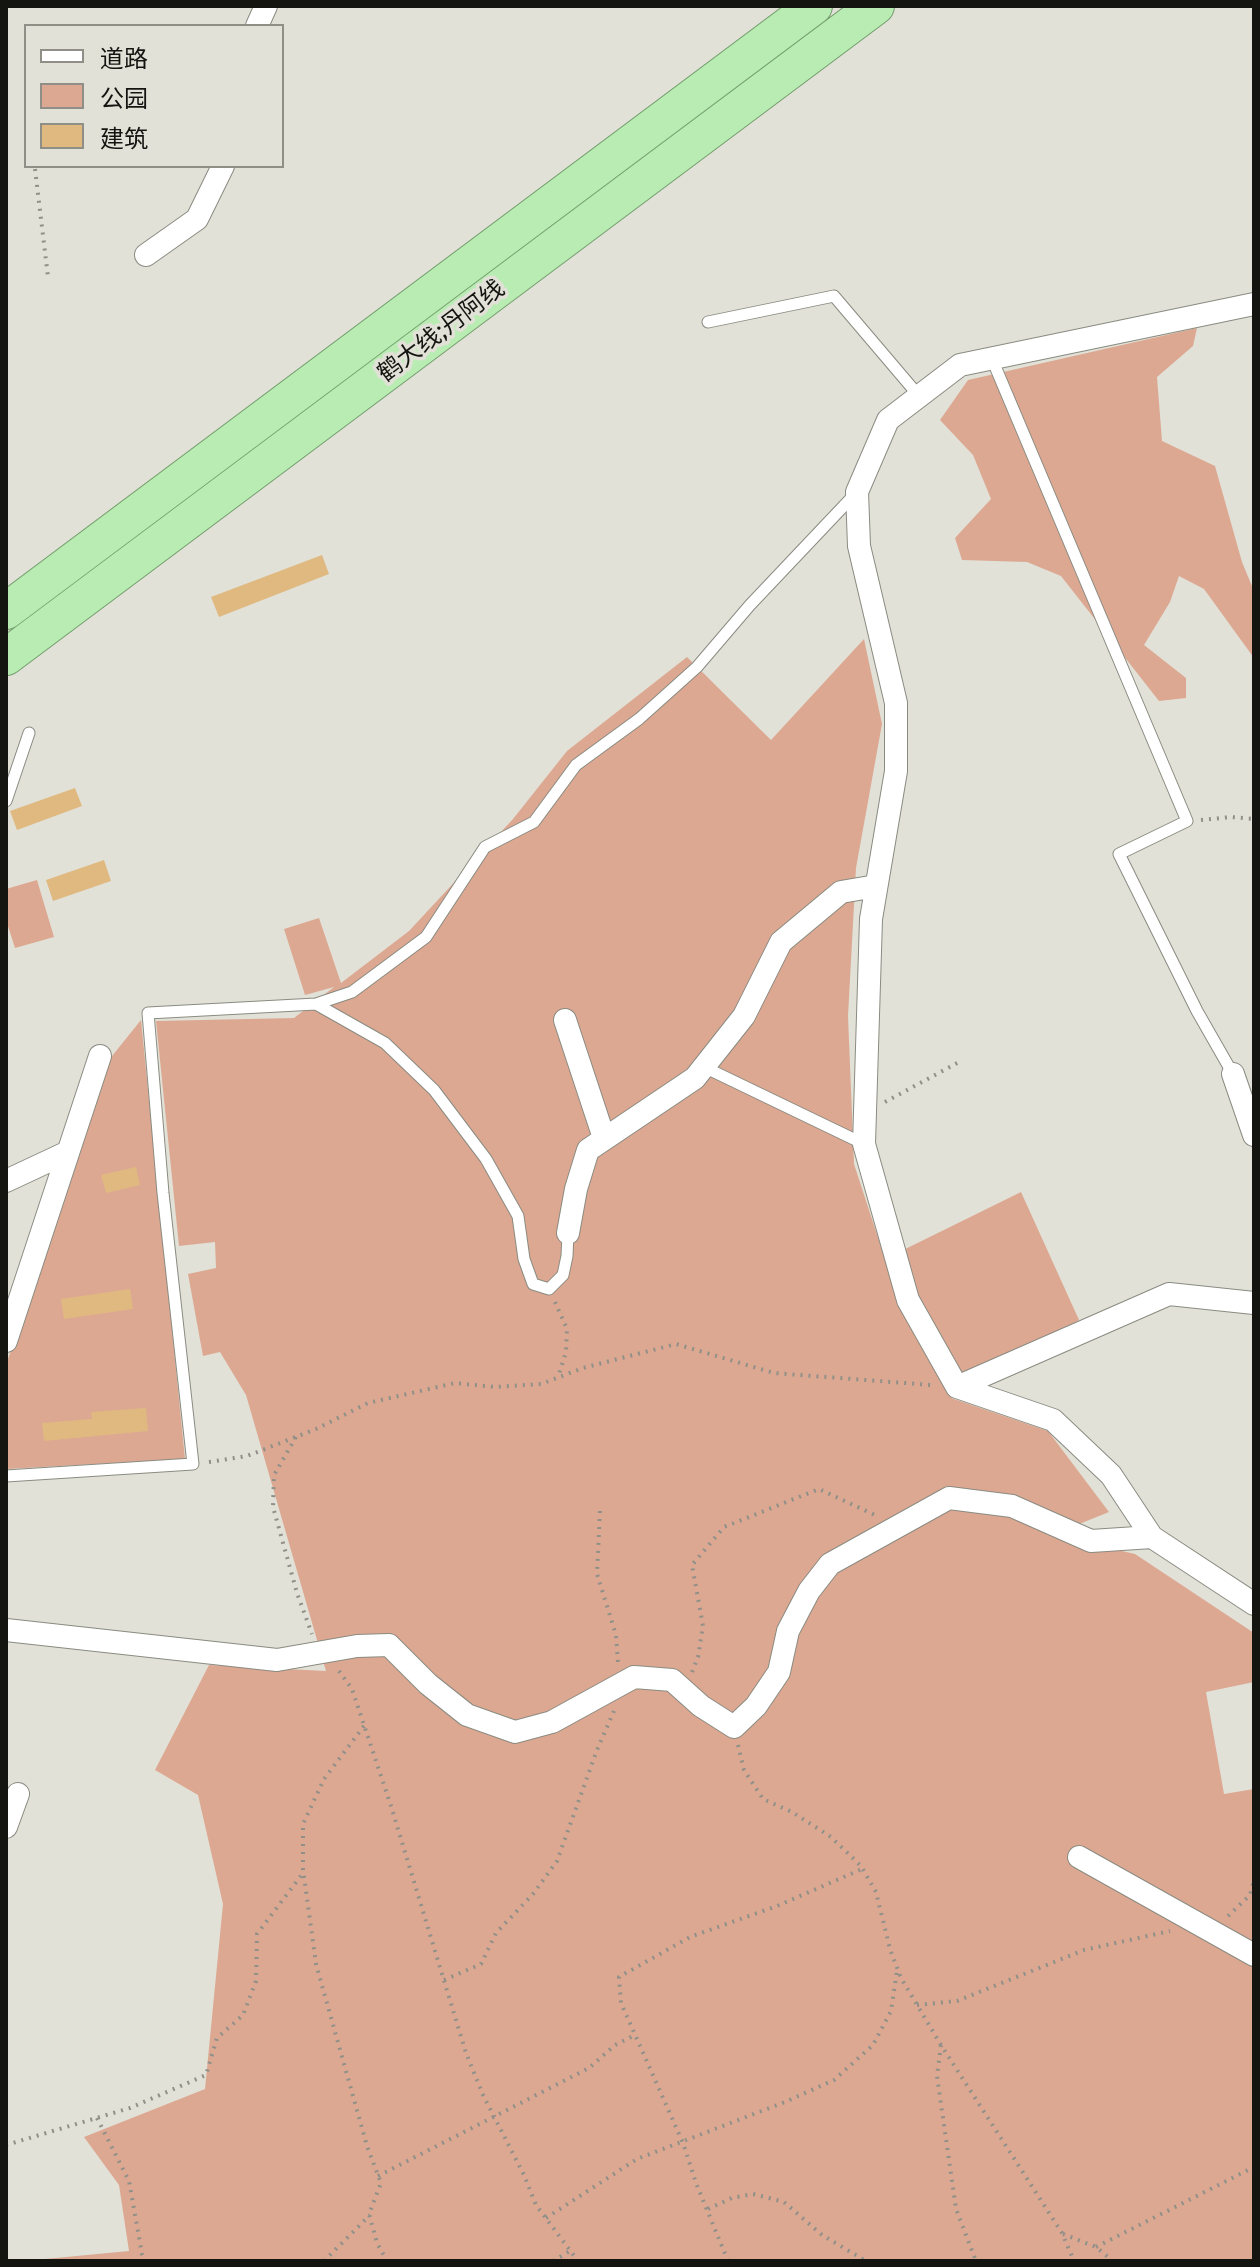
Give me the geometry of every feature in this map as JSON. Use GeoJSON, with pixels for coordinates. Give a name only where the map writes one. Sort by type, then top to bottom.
{"type":"FeatureCollection","features":[{"type":"Feature","properties":{"kind":"highway","name":"鹤大线;丹阿线"},"geometry":{"type":"LineString","coordinates":[[6,611],[814,6]]}},
{"type":"Feature","properties":{"kind":"highway","name":"鹤大线;丹阿线"},"geometry":{"type":"LineString","coordinates":[[6,657],[876,6]]}},
{"type":"Feature","properties":{"kind":"street"},"geometry":{"type":"LineString","coordinates":[[146,255],[197,219],[222,168]]}},
{"type":"Feature","properties":{"kind":"street"},"geometry":{"type":"LineString","coordinates":[[1254,304],[960,365],[888,420],[857,492],[859,546],[896,703],[896,771],[871,919],[864,1144],[908,1300],[957,1387],[1053,1420],[1111,1475],[1152,1537],[1254,1604]]}},
{"type":"Feature","properties":{"kind":"street"},"geometry":{"type":"LineString","coordinates":[[568,1233],[576,1189],[588,1150],[695,1078],[744,1016],[781,942],[841,892],[876,886]]}},
{"type":"Feature","properties":{"kind":"street"},"geometry":{"type":"LineString","coordinates":[[565,1020],[604,1138]]}},
{"type":"Feature","properties":{"kind":"street"},"geometry":{"type":"LineString","coordinates":[[6,1341],[100,1056]]}},
{"type":"Feature","properties":{"kind":"street"},"geometry":{"type":"LineString","coordinates":[[1233,1074],[1254,1135]]}},
{"type":"Feature","properties":{"kind":"street"},"geometry":{"type":"LineString","coordinates":[[6,1181],[68,1152]]}},
{"type":"Feature","properties":{"kind":"street"},"geometry":{"type":"LineString","coordinates":[[957,1387],[1169,1294],[1254,1303]]}},
{"type":"Feature","properties":{"kind":"street"},"geometry":{"type":"LineString","coordinates":[[6,1630],[277,1660],[357,1646],[389,1645],[428,1684],[467,1715],[515,1732],[552,1722],[634,1677],[672,1680],[701,1706],[734,1727],[756,1706],[779,1672],[788,1631],[809,1591],[830,1564],[949,1498],[1012,1506],[1091,1541],[1152,1537]]}},
{"type":"Feature","properties":{"kind":"street"},"geometry":{"type":"LineString","coordinates":[[6,1827],[18,1794]]}},
{"type":"Feature","properties":{"kind":"street"},"geometry":{"type":"LineString","coordinates":[[1079,1857],[1254,1955]]}},
{"type":"Feature","properties":{"kind":"lane"},"geometry":{"type":"LineString","coordinates":[[708,322],[834,296],[919,396]]}},
{"type":"Feature","properties":{"kind":"lane"},"geometry":{"type":"LineString","coordinates":[[992,359],[1187,821],[1119,854],[1197,1011],[1233,1074]]}},
{"type":"Feature","properties":{"kind":"lane"},"geometry":{"type":"LineString","coordinates":[[6,1476],[193,1464],[163,1193],[148,1013],[316,1004],[352,992],[426,937],[485,847],[534,822],[576,765],[639,719],[697,667],[750,605],[857,492]]}},
{"type":"Feature","properties":{"kind":"lane"},"geometry":{"type":"LineString","coordinates":[[6,801],[29,733]]}},
{"type":"Feature","properties":{"kind":"lane"},"geometry":{"type":"LineString","coordinates":[[316,1004],[385,1043],[434,1090],[486,1159],[518,1216],[524,1259],[533,1284],[549,1289],[563,1275],[568,1233]]}},
{"type":"Feature","properties":{"kind":"lane"},"geometry":{"type":"LineString","coordinates":[[704,1067],[864,1144]]}},
{"type":"Feature","properties":{"kind":"path"},"geometry":{"type":"LineString","coordinates":[[35,169],[48,277]]}},
{"type":"Feature","properties":{"kind":"path"},"geometry":{"type":"LineString","coordinates":[[1187,821],[1231,817],[1254,819]]}},
{"type":"Feature","properties":{"kind":"path"},"geometry":{"type":"LineString","coordinates":[[865,1113],[959,1062]]}},
{"type":"Feature","properties":{"kind":"path"},"geometry":{"type":"LineString","coordinates":[[549,1289],[567,1329],[566,1352],[558,1377]]}},
{"type":"Feature","properties":{"kind":"path"},"geometry":{"type":"LineString","coordinates":[[193,1464],[247,1456],[368,1403],[455,1383],[495,1387],[541,1384],[583,1368],[676,1344],[774,1373],[957,1387]]}},
{"type":"Feature","properties":{"kind":"path"},"geometry":{"type":"LineString","coordinates":[[296,1437],[274,1475],[273,1507],[297,1593],[313,1635],[352,1689],[466,2053],[536,2205],[578,2261]]}},
{"type":"Feature","properties":{"kind":"path"},"geometry":{"type":"LineString","coordinates":[[685,1691],[698,1657],[703,1626],[692,1565],[724,1527],[819,1489],[899,1526]]}},
{"type":"Feature","properties":{"kind":"path"},"geometry":{"type":"LineString","coordinates":[[444,1980],[481,1964],[496,1933],[533,1894],[557,1861],[618,1701],[620,1685],[616,1635],[597,1574],[600,1511]]}},
{"type":"Feature","properties":{"kind":"path"},"geometry":{"type":"LineString","coordinates":[[324,2261],[370,2215],[381,2183],[367,2146],[316,1964],[303,1872],[303,1824],[324,1779],[364,1726]]}},
{"type":"Feature","properties":{"kind":"path"},"geometry":{"type":"LineString","coordinates":[[734,1727],[744,1770],[763,1799],[792,1812],[831,1837],[862,1869],[876,1892],[897,1968],[917,2005],[1063,2234],[1074,2261]]}},
{"type":"Feature","properties":{"kind":"path"},"geometry":{"type":"LineString","coordinates":[[728,2261],[683,2143],[621,2003],[619,1977],[690,1937],[777,1906],[862,1869]]}},
{"type":"Feature","properties":{"kind":"path"},"geometry":{"type":"LineString","coordinates":[[6,2145],[130,2108],[206,2075],[217,2038],[243,2015],[256,1981],[257,1934],[303,1872]]}},
{"type":"Feature","properties":{"kind":"path"},"geometry":{"type":"LineString","coordinates":[[917,2005],[957,2001],[1084,1950],[1223,1921],[1250,1895],[1254,1880]]}},
{"type":"Feature","properties":{"kind":"path"},"geometry":{"type":"LineString","coordinates":[[546,2218],[637,2159],[834,2080],[873,2045],[891,2011],[897,1968]]}},
{"type":"Feature","properties":{"kind":"path"},"geometry":{"type":"LineString","coordinates":[[378,2176],[589,2068],[615,2045],[635,2034]]}},
{"type":"Feature","properties":{"kind":"path"},"geometry":{"type":"LineString","coordinates":[[941,2045],[937,2076],[956,2209],[976,2261]]}},
{"type":"Feature","properties":{"kind":"path"},"geometry":{"type":"LineString","coordinates":[[97,2118],[129,2181],[142,2254],[146,2261]]}},
{"type":"Feature","properties":{"kind":"path"},"geometry":{"type":"LineString","coordinates":[[1096,2247],[1254,2167]]}},
{"type":"Feature","properties":{"kind":"path"},"geometry":{"type":"LineString","coordinates":[[707,2210],[732,2198],[753,2194],[784,2202],[822,2235],[866,2261]]}},
{"type":"Feature","properties":{"kind":"path"},"geometry":{"type":"LineString","coordinates":[[370,2215],[377,2243],[387,2261]]}},
{"type":"Feature","properties":{"kind":"path"},"geometry":{"type":"LineString","coordinates":[[1063,2234],[1096,2247],[1113,2261]]}},
{"type":"Feature","properties":{"kind":"path"},"geometry":{"type":"LineString","coordinates":[[553,2261],[570,2251]]}},
{"type":"Feature","properties":{"kind":"green space"},"geometry":{"type":"Polygon","coordinates":[[[1197,328],[1193,346],[1157,377],[1162,441],[1215,466],[1242,562],[1254,591],[1254,658],[1204,589],[1179,576],[1170,602],[1144,645],[1186,678],[1186,698],[1159,701],[1061,576],[1027,562],[962,560],[955,538],[991,499],[973,455],[940,420],[968,380],[1197,328]]]}},
{"type":"Feature","properties":{"kind":"green space"},"geometry":{"type":"Polygon","coordinates":[[[864,639],[882,724],[856,868],[848,1016],[854,1164],[885,1259],[1021,1192],[1079,1320],[951,1398],[1048,1431],[1109,1512],[1052,1535],[1135,1554],[1254,1633],[1254,1682],[1206,1692],[1224,1794],[1254,1789],[1254,2261],[24,2261],[129,2251],[119,2185],[84,2137],[205,2089],[223,1904],[198,1795],[155,1770],[209,1665],[326,1671],[246,1395],[220,1352],[203,1356],[188,1274],[216,1268],[215,1242],[179,1246],[156,1021],[294,1018],[334,987],[305,995],[284,929],[319,918],[341,983],[409,931],[513,819],[567,751],[687,657],[771,740],[864,639]]]}},
{"type":"Feature","properties":{"kind":"green space"},"geometry":{"type":"Polygon","coordinates":[[[37,880],[54,937],[15,948],[6,920],[6,889],[37,880]]]}},
{"type":"Feature","properties":{"kind":"green space"},"geometry":{"type":"Polygon","coordinates":[[[141,1020],[185,1459],[6,1469],[6,1365],[108,1061],[141,1020]]]}},
{"type":"Feature","properties":{"kind":"building"},"geometry":{"type":"Polygon","coordinates":[[[322,555],[329,574],[219,617],[211,597],[322,555]]]}},
{"type":"Feature","properties":{"kind":"building"},"geometry":{"type":"Polygon","coordinates":[[[75,788],[82,806],[17,830],[10,811],[75,788]]]}},
{"type":"Feature","properties":{"kind":"building"},"geometry":{"type":"Polygon","coordinates":[[[104,860],[111,881],[53,901],[46,880],[104,860]]]}},
{"type":"Feature","properties":{"kind":"building"},"geometry":{"type":"Polygon","coordinates":[[[136,1167],[140,1185],[106,1193],[101,1175],[136,1167]]]}},
{"type":"Feature","properties":{"kind":"building"},"geometry":{"type":"Polygon","coordinates":[[[130,1289],[133,1309],[64,1319],[61,1299],[130,1289]]]}},
{"type":"Feature","properties":{"kind":"building"},"geometry":{"type":"Polygon","coordinates":[[[146,1408],[148,1431],[44,1441],[42,1423],[92,1419],[91,1412],[146,1408]]]}}]}
